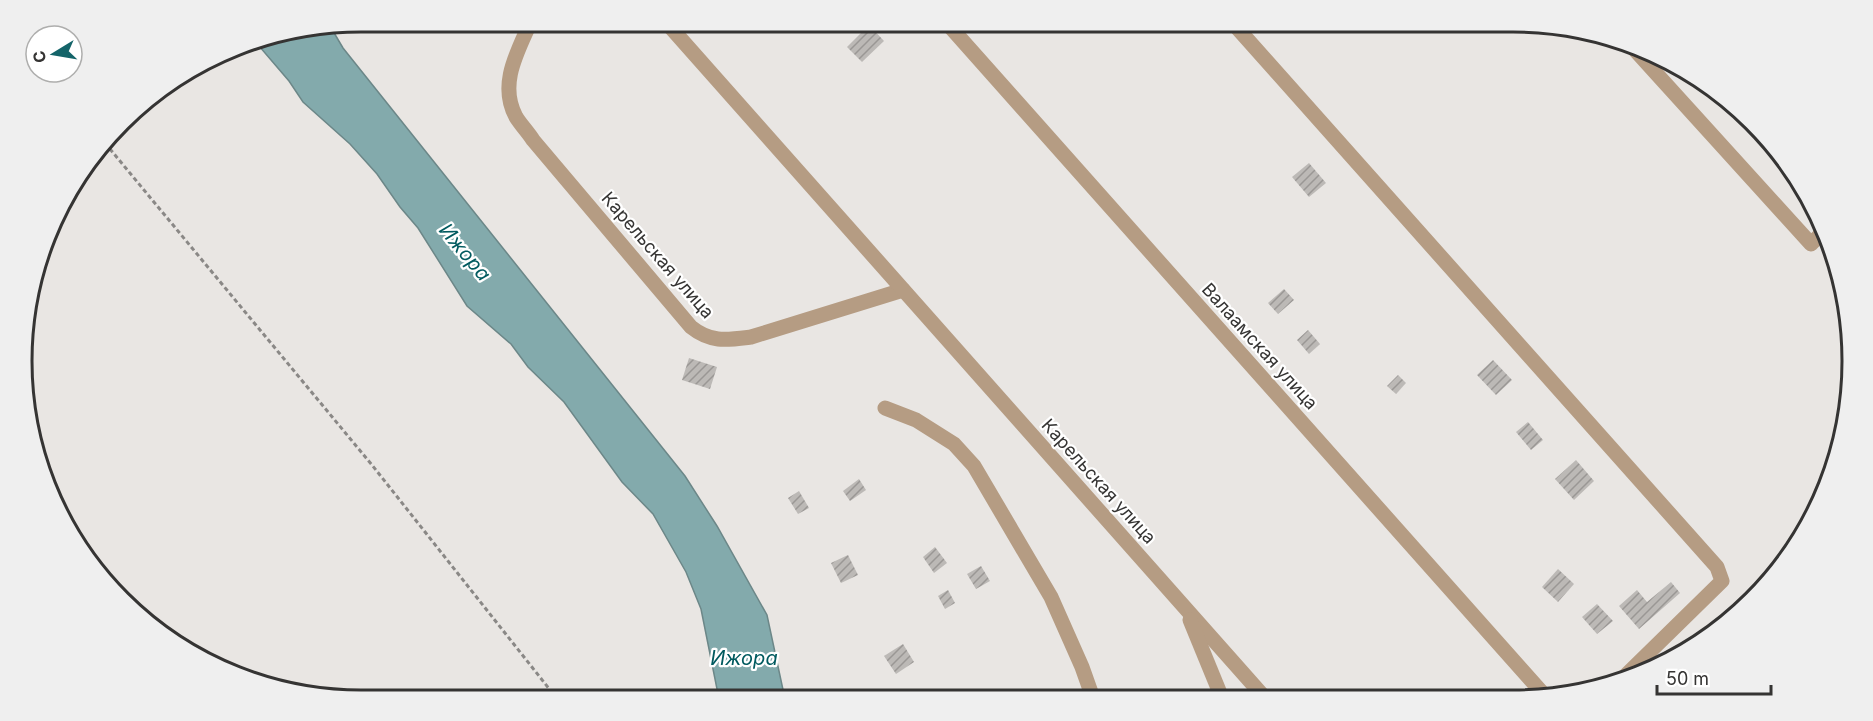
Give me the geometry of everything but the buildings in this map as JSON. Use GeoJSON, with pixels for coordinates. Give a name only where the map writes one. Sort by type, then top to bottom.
{"type":"FeatureCollection","features":[{"type":"Feature","properties":{"kind":"street","name":"Карельская улица"},"geometry":{"type":"LineString","coordinates":[[526,32],[512,64],[509,82],[510,99],[515,116],[683,318],[701,335],[721,340],[751,338],[903,290]]}},
{"type":"Feature","properties":{"kind":"street","name":"Карельская улица"},"geometry":{"type":"LineString","coordinates":[[674,32],[1258,690]]}},
{"type":"Feature","properties":{"kind":"street","name":"Валаамская улица"},"geometry":{"type":"LineString","coordinates":[[955,32],[1539,689]]}},
{"type":"Feature","properties":{"kind":"street"},"geometry":{"type":"LineString","coordinates":[[1241,32],[1716,567],[1722,581],[1637,665]]}},
{"type":"Feature","properties":{"kind":"street"},"geometry":{"type":"LineString","coordinates":[[1643,59],[1810,244],[1817,238]]}},
{"type":"Feature","properties":{"kind":"street"},"geometry":{"type":"LineString","coordinates":[[885,408],[916,420],[954,444],[974,466],[1051,597],[1090,690]]}},
{"type":"Feature","properties":{"kind":"street"},"geometry":{"type":"LineString","coordinates":[[1186,610],[1219,690]]}},
{"type":"Feature","properties":{"kind":"path"},"geometry":{"type":"LineString","coordinates":[[109,148],[372,465],[551,690]]}},
{"type":"Feature","properties":{"kind":"water","name":"Ижора"},"geometry":{"type":"Polygon","coordinates":[[[334,32],[343,48],[685,476],[717,526],[767,615],[783,690],[717,690],[701,609],[686,572],[653,514],[622,482],[564,402],[528,367],[511,344],[467,306],[418,228],[377,174],[350,144],[303,102],[289,81],[260,47],[296,38],[334,32]]]}}]}
